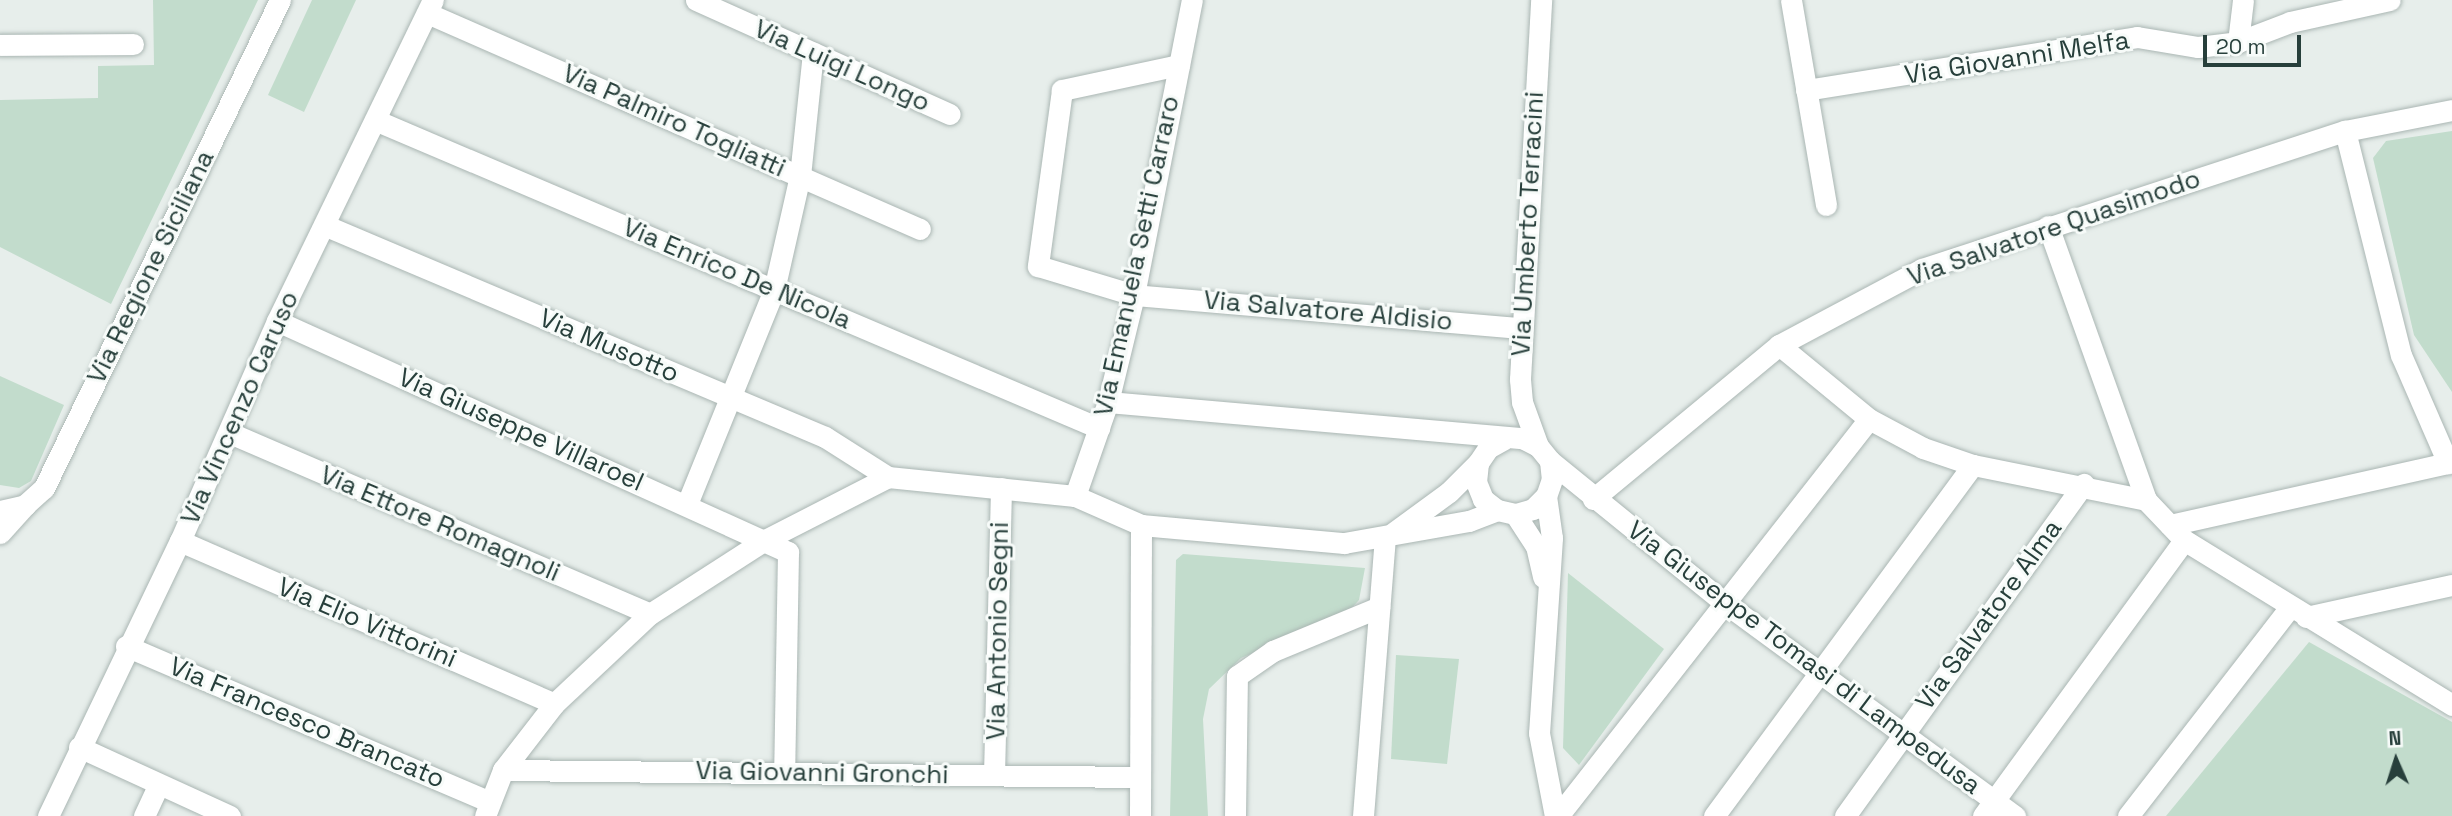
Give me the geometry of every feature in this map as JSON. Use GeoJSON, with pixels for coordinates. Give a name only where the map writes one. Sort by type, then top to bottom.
{"type":"FeatureCollection","features":[{"type":"Feature","properties":{"kind":"street","name":"Via Regione Siciliana"},"geometry":{"type":"LineString","coordinates":[[0,533],[44,488],[280,0]]}},
{"type":"Feature","properties":{"kind":"street","name":"Via Luigi Longo"},"geometry":{"type":"LineString","coordinates":[[696,0],[950,114]]}},
{"type":"Feature","properties":{"kind":"street","name":"Via Emanuela Setti Carraro"},"geometry":{"type":"LineString","coordinates":[[1075,496],[1108,402],[1134,295],[1192,0]]}},
{"type":"Feature","properties":{"kind":"street","name":"Via Umberto Terracini"},"geometry":{"type":"LineString","coordinates":[[1541,0],[1522,328],[1522,402],[1544,453]]}},
{"type":"Feature","properties":{"kind":"street"},"geometry":{"type":"LineString","coordinates":[[1791,0],[1826,205]]}},
{"type":"Feature","properties":{"kind":"street"},"geometry":{"type":"LineString","coordinates":[[2238,41],[2243,0]]}},
{"type":"Feature","properties":{"kind":"street","name":"Via Giovanni Melfa"},"geometry":{"type":"LineString","coordinates":[[1806,90],[2137,37],[2198,47],[2238,41],[2290,22],[2390,0]]}},
{"type":"Feature","properties":{"kind":"street","name":"Via Vincenzo Caruso"},"geometry":{"type":"LineString","coordinates":[[48,816],[126,646],[180,541],[230,433],[277,321],[430,6]]}},
{"type":"Feature","properties":{"kind":"street","name":"Via Palmiro Togliatti"},"geometry":{"type":"LineString","coordinates":[[430,6],[920,229]]}},
{"type":"Feature","properties":{"kind":"street"},"geometry":{"type":"LineString","coordinates":[[0,45],[133,44]]}},
{"type":"Feature","properties":{"kind":"street"},"geometry":{"type":"LineString","coordinates":[[687,504],[774,290],[800,176],[813,52]]}},
{"type":"Feature","properties":{"kind":"street","name":"Via Salvatore Aldisio"},"geometry":{"type":"LineString","coordinates":[[1179,65],[1062,90],[1038,266],[1134,295],[1522,328]]}},
{"type":"Feature","properties":{"kind":"street","name":"Via Salvatore Quasimodo"},"geometry":{"type":"LineString","coordinates":[[1593,499],[1779,345],[1922,269],[2345,131],[2452,110]]}},
{"type":"Feature","properties":{"kind":"street","name":"Via Enrico De Nicola"},"geometry":{"type":"LineString","coordinates":[[375,120],[1099,428]]}},
{"type":"Feature","properties":{"kind":"street"},"geometry":{"type":"LineString","coordinates":[[1989,808],[2177,532],[2450,462],[2401,355],[2345,131]]}},
{"type":"Feature","properties":{"kind":"street","name":"Via Musotto"},"geometry":{"type":"LineString","coordinates":[[324,225],[825,437],[888,477]]}},
{"type":"Feature","properties":{"kind":"street"},"geometry":{"type":"LineString","coordinates":[[2048,226],[2146,500],[2177,532],[2298,612],[2452,705]]}},
{"type":"Feature","properties":{"kind":"street","name":"Via Giuseppe Villaroel"},"geometry":{"type":"LineString","coordinates":[[277,321],[687,504],[788,552],[784,773]]}},
{"type":"Feature","properties":{"kind":"street"},"geometry":{"type":"LineString","coordinates":[[1779,345],[1869,419],[1923,448],[1973,464],[2084,484],[2146,500]]}},
{"type":"Feature","properties":{"kind":"street"},"geometry":{"type":"LineString","coordinates":[[1108,402],[1504,439],[1522,438],[1544,453],[1552,538],[1539,733],[1556,816]]}},
{"type":"Feature","properties":{"kind":"street"},"geometry":{"type":"LineString","coordinates":[[1556,816],[1869,419]]}},
{"type":"Feature","properties":{"kind":"street","name":"Via Ettore Romagnoli"},"geometry":{"type":"LineString","coordinates":[[230,433],[650,614]]}},
{"type":"Feature","properties":{"kind":"street"},"geometry":{"type":"LineString","coordinates":[[1363,816],[1385,538],[1449,492],[1478,463],[1488,448],[1504,439]]}},
{"type":"Feature","properties":{"kind":"street","name":"Via Giuseppe Tomasi di Lampedusa"},"geometry":{"type":"LineString","coordinates":[[1544,453],[1593,499],[1725,603],[1903,734],[1989,808],[2015,816]]}},
{"type":"Feature","properties":{"kind":"street"},"geometry":{"type":"LineString","coordinates":[[1478,463],[1476,482],[1483,499],[1506,512],[1536,546],[1547,593]]}},
{"type":"Feature","properties":{"kind":"street"},"geometry":{"type":"LineString","coordinates":[[1714,816],[1818,670],[1973,464]]}},
{"type":"Feature","properties":{"kind":"street"},"geometry":{"type":"LineString","coordinates":[[486,808],[503,770],[554,704],[650,614],[765,540],[888,477],[1075,496],[1141,525],[1344,543],[1385,538],[1506,512],[1533,509],[1548,491]]}},
{"type":"Feature","properties":{"kind":"street","name":"Via Salvatore Alma"},"geometry":{"type":"LineString","coordinates":[[1845,816],[2084,484]]}},
{"type":"Feature","properties":{"kind":"street","name":"Via Antonio Segni"},"geometry":{"type":"LineString","coordinates":[[995,775],[1001,488]]}},
{"type":"Feature","properties":{"kind":"street"},"geometry":{"type":"LineString","coordinates":[[1548,491],[1593,499]]}},
{"type":"Feature","properties":{"kind":"street"},"geometry":{"type":"LineString","coordinates":[[0,510],[25,505]]}},
{"type":"Feature","properties":{"kind":"street"},"geometry":{"type":"LineString","coordinates":[[1140,816],[1141,525]]}},
{"type":"Feature","properties":{"kind":"street","name":"Via Elio Vittorini"},"geometry":{"type":"LineString","coordinates":[[180,541],[554,704]]}},
{"type":"Feature","properties":{"kind":"street"},"geometry":{"type":"LineString","coordinates":[[2128,816],[2298,612],[2452,585]]}},
{"type":"Feature","properties":{"kind":"street"},"geometry":{"type":"LineString","coordinates":[[1235,816],[1237,676],[1273,651],[1379,607]]}},
{"type":"Feature","properties":{"kind":"street","name":"Via Francesco Brancato"},"geometry":{"type":"LineString","coordinates":[[126,646],[486,808]]}},
{"type":"Feature","properties":{"kind":"street"},"geometry":{"type":"LineString","coordinates":[[79,747],[230,816]]}},
{"type":"Feature","properties":{"kind":"street","name":"Via Giovanni Gronchi"},"geometry":{"type":"LineString","coordinates":[[503,770],[1140,777]]}},
{"type":"Feature","properties":{"kind":"street"},"geometry":{"type":"LineString","coordinates":[[144,816],[159,784]]}},
{"type":"Feature","properties":{"kind":"green space"},"geometry":{"type":"Polygon","coordinates":[[[153,0],[258,0],[111,304],[0,247],[0,100],[98,98],[98,66],[154,65],[153,0]]]}},
{"type":"Feature","properties":{"kind":"green space"},"geometry":{"type":"Polygon","coordinates":[[[312,0],[356,0],[304,112],[268,95],[312,0]]]}},
{"type":"Feature","properties":{"kind":"green space"},"geometry":{"type":"Polygon","coordinates":[[[2452,131],[2452,392],[2414,335],[2373,158],[2386,141],[2452,131]]]}},
{"type":"Feature","properties":{"kind":"green space"},"geometry":{"type":"Polygon","coordinates":[[[0,376],[64,405],[31,481],[19,488],[0,485],[0,376]]]}},
{"type":"Feature","properties":{"kind":"green space"},"geometry":{"type":"Polygon","coordinates":[[[1183,554],[1365,568],[1359,600],[1347,613],[1241,658],[1209,689],[1203,719],[1208,816],[1170,816],[1176,560],[1183,554]]]}},
{"type":"Feature","properties":{"kind":"green space"},"geometry":{"type":"Polygon","coordinates":[[[1568,573],[1664,649],[1579,765],[1563,748],[1568,573]]]}},
{"type":"Feature","properties":{"kind":"green space"},"geometry":{"type":"Polygon","coordinates":[[[2309,642],[2452,722],[2452,816],[2166,816],[2309,642]]]}},
{"type":"Feature","properties":{"kind":"green space"},"geometry":{"type":"Polygon","coordinates":[[[1396,655],[1459,659],[1447,764],[1391,759],[1396,655]]]}}]}
